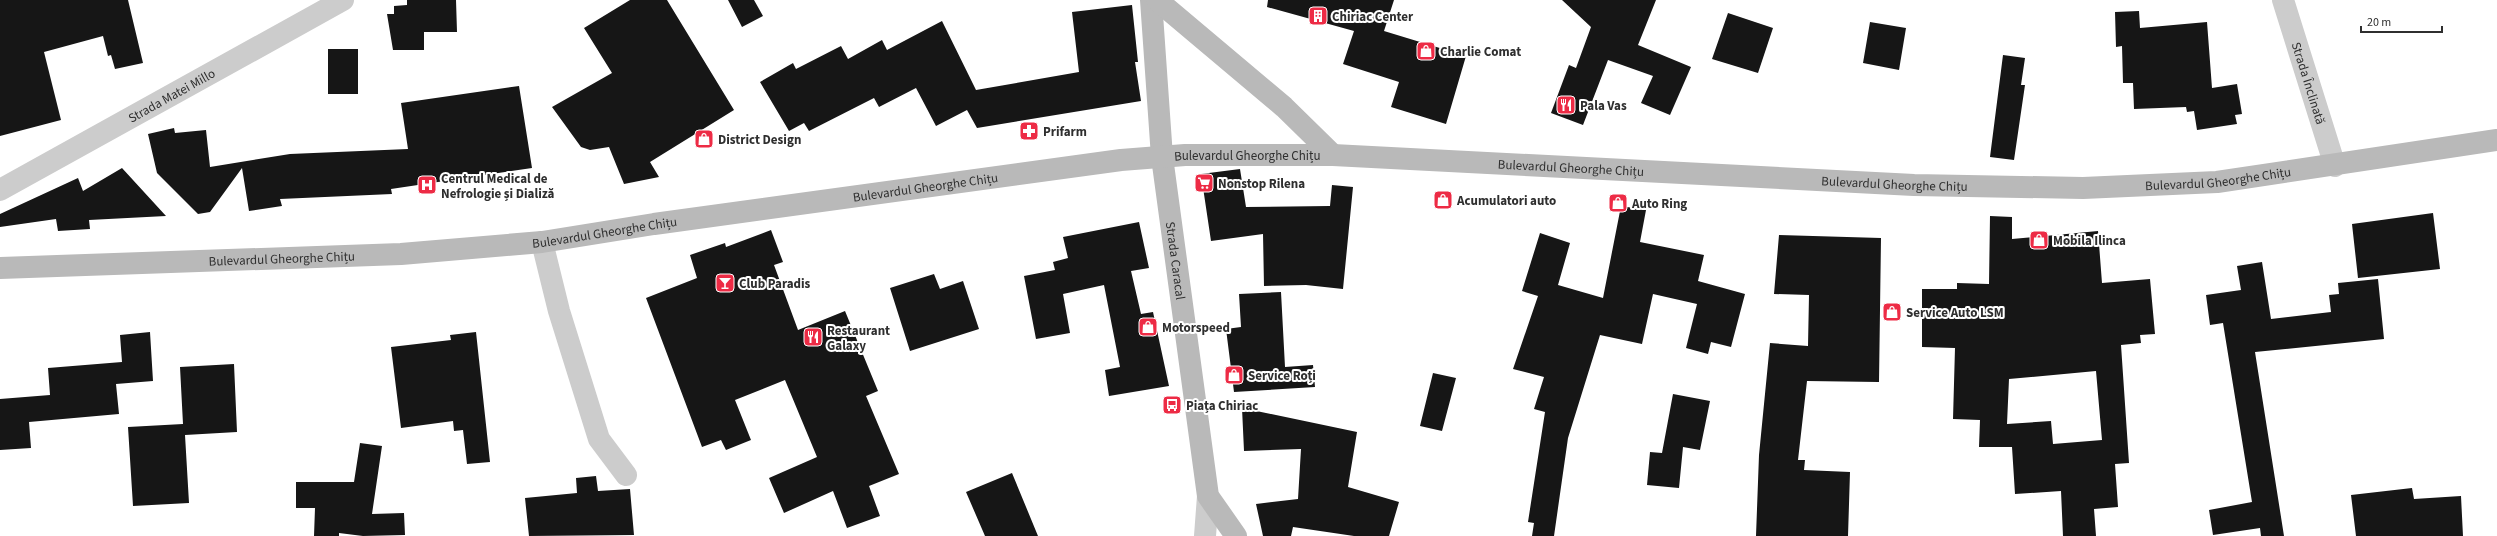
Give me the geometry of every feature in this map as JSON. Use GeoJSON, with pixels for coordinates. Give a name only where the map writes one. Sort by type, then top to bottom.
{"type":"FeatureCollection","features":[{"type":"Feature","properties":{"kind":"main road","name":"Strada Caracal"},"geometry":{"type":"LineString","coordinates":[[1151,0],[1162,157],[1208,496],[1236,536]]}},
{"type":"Feature","properties":{"kind":"main road"},"geometry":{"type":"LineString","coordinates":[[1157,0],[1284,107],[1333,155]]}},
{"type":"Feature","properties":{"kind":"main road","name":"Bulevardul Gheorghe Chițu"},"geometry":{"type":"LineString","coordinates":[[0,268],[401,254],[542,242],[670,222],[1121,160],[1162,157],[1333,155],[1914,185],[2082,188],[2217,182],[2335,166],[2497,140]]}},
{"type":"Feature","properties":{"kind":"street","name":"Strada Matei Millo"},"geometry":{"type":"LineString","coordinates":[[0,190],[343,0]]}},
{"type":"Feature","properties":{"kind":"street","name":"Strada Înclinată"},"geometry":{"type":"LineString","coordinates":[[2283,0],[2335,166]]}},
{"type":"Feature","properties":{"kind":"street"},"geometry":{"type":"LineString","coordinates":[[542,242],[559,311],[599,439],[626,474]]}},
{"type":"Feature","properties":{"kind":"street"},"geometry":{"type":"LineString","coordinates":[[1205,536],[1208,496]]}},
{"type":"Feature","properties":{"kind":"building"},"geometry":{"type":"Polygon","coordinates":[[[0,0],[128,0],[143,63],[115,69],[111,55],[108,56],[103,36],[44,52],[61,120],[0,136],[0,0]]]}},
{"type":"Feature","properties":{"kind":"building"},"geometry":{"type":"Polygon","coordinates":[[[407,0],[456,0],[457,32],[424,32],[424,50],[393,50],[387,14],[394,14],[394,6],[407,5],[407,0]]]}},
{"type":"Feature","properties":{"kind":"building"},"geometry":{"type":"Polygon","coordinates":[[[630,0],[667,0],[734,110],[650,162],[659,177],[624,184],[609,147],[590,150],[581,147],[552,107],[612,73],[584,28],[630,0]]]}},
{"type":"Feature","properties":{"kind":"building"},"geometry":{"type":"Polygon","coordinates":[[[728,0],[754,0],[763,16],[742,27],[728,0]]]}},
{"type":"Feature","properties":{"kind":"building"},"geometry":{"type":"Polygon","coordinates":[[[1268,0],[1394,0],[1384,31],[1466,56],[1446,124],[1391,107],[1399,82],[1343,64],[1354,31],[1267,7],[1268,0]]]}},
{"type":"Feature","properties":{"kind":"building"},"geometry":{"type":"Polygon","coordinates":[[[1562,0],[1656,0],[1638,45],[1691,67],[1670,115],[1641,103],[1653,76],[1608,60],[1583,125],[1551,113],[1569,65],[1576,68],[1591,27],[1562,0]]]}},
{"type":"Feature","properties":{"kind":"building"},"geometry":{"type":"Polygon","coordinates":[[[1132,5],[1138,62],[1135,62],[1141,101],[977,128],[967,110],[936,126],[916,88],[879,107],[874,98],[809,131],[804,123],[789,131],[760,82],[793,63],[796,69],[841,46],[848,59],[882,40],[887,50],[942,21],[976,90],[1079,72],[1072,12],[1132,5]]]}},
{"type":"Feature","properties":{"kind":"building"},"geometry":{"type":"Polygon","coordinates":[[[2139,11],[2140,28],[2207,22],[2212,88],[2237,84],[2242,114],[2235,115],[2237,124],[2197,130],[2194,111],[2187,112],[2186,107],[2134,109],[2133,83],[2123,83],[2122,46],[2116,47],[2115,12],[2139,11]]]}},
{"type":"Feature","properties":{"kind":"building"},"geometry":{"type":"Polygon","coordinates":[[[1728,13],[1773,28],[1758,73],[1712,59],[1728,13]]]}},
{"type":"Feature","properties":{"kind":"building"},"geometry":{"type":"Polygon","coordinates":[[[1870,22],[1906,28],[1899,70],[1863,63],[1870,22]]]}},
{"type":"Feature","properties":{"kind":"building"},"geometry":{"type":"Polygon","coordinates":[[[328,49],[358,49],[358,94],[328,94],[328,49]]]}},
{"type":"Feature","properties":{"kind":"building"},"geometry":{"type":"Polygon","coordinates":[[[2003,55],[2025,58],[2021,85],[2025,85],[2014,160],[1990,157],[2003,55]]]}},
{"type":"Feature","properties":{"kind":"building"},"geometry":{"type":"Polygon","coordinates":[[[519,86],[532,168],[391,189],[392,194],[280,199],[282,206],[249,211],[242,168],[210,212],[198,214],[157,173],[148,134],[174,128],[175,133],[206,130],[210,167],[290,154],[408,149],[401,103],[519,86]]]}},
{"type":"Feature","properties":{"kind":"building"},"geometry":{"type":"Polygon","coordinates":[[[122,168],[166,216],[89,220],[90,229],[58,231],[56,219],[0,227],[0,214],[78,178],[83,191],[122,168]]]}},
{"type":"Feature","properties":{"kind":"building"},"geometry":{"type":"Polygon","coordinates":[[[1240,169],[1246,207],[1330,206],[1332,185],[1353,187],[1343,289],[1306,285],[1264,286],[1263,234],[1211,241],[1201,174],[1240,169]]]}},
{"type":"Feature","properties":{"kind":"building"},"geometry":{"type":"Polygon","coordinates":[[[1621,206],[1646,210],[1640,242],[1704,255],[1698,281],[1745,294],[1731,347],[1711,342],[1708,354],[1686,348],[1697,304],[1653,294],[1642,344],[1600,335],[1568,438],[1554,536],[1532,536],[1534,523],[1528,522],[1545,412],[1534,409],[1544,377],[1513,369],[1538,296],[1522,291],[1540,233],[1570,243],[1558,285],[1603,298],[1621,206]]]}},
{"type":"Feature","properties":{"kind":"building"},"geometry":{"type":"Polygon","coordinates":[[[2433,213],[2440,269],[2358,278],[2352,224],[2433,213]]]}},
{"type":"Feature","properties":{"kind":"building"},"geometry":{"type":"Polygon","coordinates":[[[1990,216],[2012,217],[2012,239],[2098,231],[2102,283],[2150,279],[2155,334],[2140,335],[2141,343],[2121,345],[2129,463],[2115,464],[2118,507],[2094,509],[2096,536],[2063,536],[2061,491],[2015,494],[2012,447],[1979,447],[1980,420],[1953,419],[1955,348],[1922,347],[1922,289],[1957,289],[1957,283],[1989,284],[1990,216]],[[2096,371],[2009,379],[2007,424],[2051,421],[2053,444],[2102,440],[2096,371]]]}},
{"type":"Feature","properties":{"kind":"building"},"geometry":{"type":"Polygon","coordinates":[[[1139,222],[1149,268],[1131,271],[1141,314],[1153,312],[1169,386],[1109,396],[1105,370],[1120,367],[1104,285],[1063,294],[1070,333],[1036,339],[1024,276],[1055,270],[1053,262],[1068,258],[1063,237],[1139,222]]]}},
{"type":"Feature","properties":{"kind":"building"},"geometry":{"type":"Polygon","coordinates":[[[771,230],[783,262],[774,265],[798,330],[845,311],[878,391],[866,396],[899,474],[869,486],[880,516],[847,528],[833,491],[784,513],[769,478],[817,457],[785,380],[735,400],[751,440],[726,450],[721,440],[702,447],[646,298],[697,278],[690,255],[725,243],[726,247],[771,230]]]}},
{"type":"Feature","properties":{"kind":"building"},"geometry":{"type":"Polygon","coordinates":[[[1779,235],[1881,238],[1879,382],[1807,381],[1798,460],[1805,460],[1804,470],[1850,472],[1848,536],[1756,536],[1759,455],[1770,343],[1808,346],[1809,295],[1774,294],[1779,235]]]}},
{"type":"Feature","properties":{"kind":"building"},"geometry":{"type":"Polygon","coordinates":[[[2262,262],[2271,319],[2331,312],[2329,295],[2339,294],[2338,283],[2378,279],[2384,339],[2255,352],[2284,536],[2261,536],[2260,528],[2213,535],[2209,510],[2252,502],[2223,323],[2210,325],[2206,295],[2241,290],[2237,266],[2262,262]]]}},
{"type":"Feature","properties":{"kind":"building"},"geometry":{"type":"Polygon","coordinates":[[[934,274],[940,289],[963,281],[979,329],[910,351],[890,288],[934,274]]]}},
{"type":"Feature","properties":{"kind":"building"},"geometry":{"type":"Polygon","coordinates":[[[1281,292],[1285,367],[1313,365],[1315,387],[1234,392],[1226,329],[1241,327],[1239,294],[1281,292]]]}},
{"type":"Feature","properties":{"kind":"building"},"geometry":{"type":"Polygon","coordinates":[[[150,332],[153,381],[116,384],[119,414],[29,422],[31,448],[0,450],[0,399],[50,395],[48,368],[122,362],[120,335],[150,332]]]}},
{"type":"Feature","properties":{"kind":"building"},"geometry":{"type":"Polygon","coordinates":[[[476,332],[490,462],[467,464],[463,430],[454,431],[453,421],[401,428],[391,347],[451,340],[450,335],[476,332]]]}},
{"type":"Feature","properties":{"kind":"building"},"geometry":{"type":"Polygon","coordinates":[[[234,364],[237,432],[185,435],[189,503],[133,506],[128,427],[183,424],[180,367],[234,364]]]}},
{"type":"Feature","properties":{"kind":"building"},"geometry":{"type":"Polygon","coordinates":[[[1433,373],[1456,378],[1442,431],[1420,426],[1433,373]]]}},
{"type":"Feature","properties":{"kind":"building"},"geometry":{"type":"Polygon","coordinates":[[[1673,394],[1710,401],[1700,450],[1683,447],[1679,488],[1647,485],[1650,452],[1662,453],[1673,394]]]}},
{"type":"Feature","properties":{"kind":"building"},"geometry":{"type":"Polygon","coordinates":[[[1242,408],[1357,432],[1348,487],[1399,502],[1389,536],[1354,536],[1293,527],[1291,536],[1263,536],[1256,504],[1298,499],[1301,449],[1244,451],[1242,408]]]}},
{"type":"Feature","properties":{"kind":"building"},"geometry":{"type":"Polygon","coordinates":[[[360,443],[382,446],[372,514],[404,513],[405,535],[363,536],[339,533],[339,536],[314,536],[315,508],[296,508],[296,482],[354,482],[360,443]]]}},
{"type":"Feature","properties":{"kind":"building"},"geometry":{"type":"Polygon","coordinates":[[[1012,473],[1038,536],[985,536],[966,492],[1012,473]]]}},
{"type":"Feature","properties":{"kind":"building"},"geometry":{"type":"Polygon","coordinates":[[[596,476],[598,491],[630,489],[634,535],[529,536],[525,498],[577,493],[576,478],[596,476]]]}},
{"type":"Feature","properties":{"kind":"building"},"geometry":{"type":"Polygon","coordinates":[[[2412,488],[2414,499],[2461,496],[2463,536],[2356,536],[2351,495],[2412,488]]]}},
{"type":"Feature","properties":{"kind":"place","name":"Chiriac Center"},"geometry":{"type":"Point","coordinates":[1318,16]}},
{"type":"Feature","properties":{"kind":"place","name":"Charlie Comat"},"geometry":{"type":"Point","coordinates":[1426,51]}},
{"type":"Feature","properties":{"kind":"place","name":"Pala Vas"},"geometry":{"type":"Point","coordinates":[1566,105]}},
{"type":"Feature","properties":{"kind":"place","name":"Prifarm"},"geometry":{"type":"Point","coordinates":[1029,131]}},
{"type":"Feature","properties":{"kind":"place","name":"District Design"},"geometry":{"type":"Point","coordinates":[704,139]}},
{"type":"Feature","properties":{"kind":"place","name":"Nonstop Rilena"},"geometry":{"type":"Point","coordinates":[1204,183]}},
{"type":"Feature","properties":{"kind":"place","name":"Centrul Medical de Nefrologie și Dializă"},"geometry":{"type":"Point","coordinates":[427,185]}},
{"type":"Feature","properties":{"kind":"place","name":"Acumulatori auto"},"geometry":{"type":"Point","coordinates":[1443,200]}},
{"type":"Feature","properties":{"kind":"place","name":"Auto Ring"},"geometry":{"type":"Point","coordinates":[1618,203]}},
{"type":"Feature","properties":{"kind":"place","name":"Mobila Ilinca"},"geometry":{"type":"Point","coordinates":[2039,240]}},
{"type":"Feature","properties":{"kind":"place","name":"Club Paradis"},"geometry":{"type":"Point","coordinates":[725,283]}},
{"type":"Feature","properties":{"kind":"place","name":"Service Auto LSM"},"geometry":{"type":"Point","coordinates":[1892,312]}},
{"type":"Feature","properties":{"kind":"place","name":"Motorspeed"},"geometry":{"type":"Point","coordinates":[1148,327]}},
{"type":"Feature","properties":{"kind":"place","name":"Restaurant Galaxy"},"geometry":{"type":"Point","coordinates":[813,337]}},
{"type":"Feature","properties":{"kind":"place","name":"Service Roți"},"geometry":{"type":"Point","coordinates":[1234,375]}},
{"type":"Feature","properties":{"kind":"place","name":"Piața Chiriac"},"geometry":{"type":"Point","coordinates":[1172,405]}}]}
